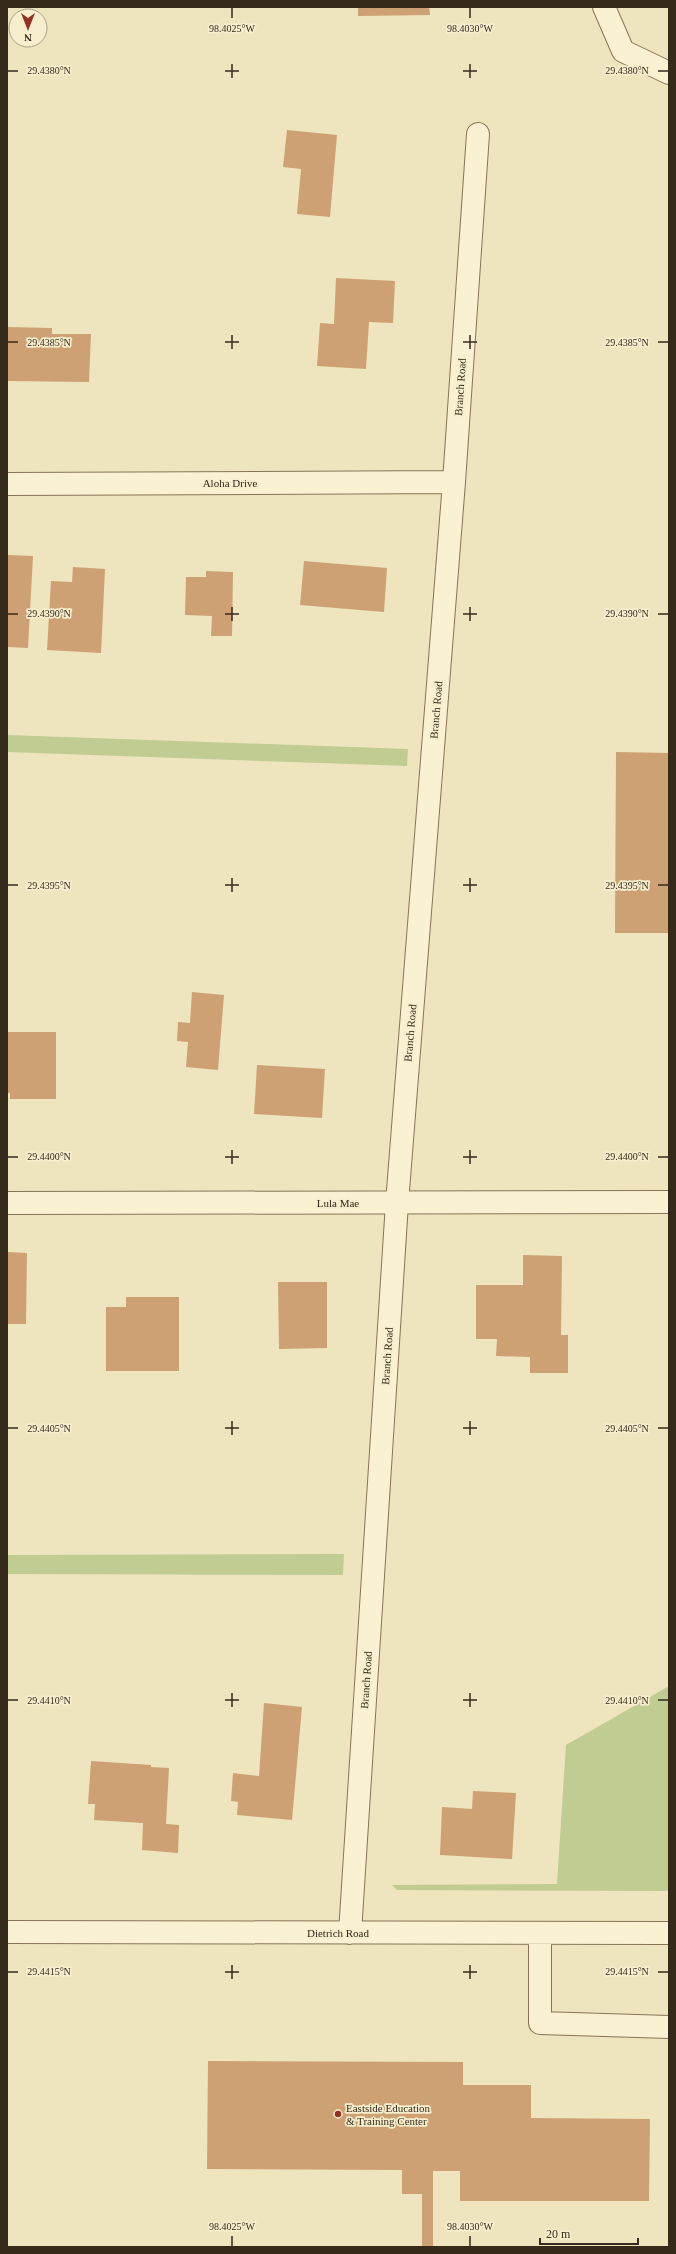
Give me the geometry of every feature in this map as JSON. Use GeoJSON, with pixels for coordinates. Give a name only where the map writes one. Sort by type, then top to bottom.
{"type":"FeatureCollection","features":[{"type":"Feature","properties":{"kind":"street"},"geometry":{"type":"LineString","coordinates":[[604,7],[623,51],[669,73]]}},
{"type":"Feature","properties":{"kind":"street","name":"Branch Road"},"geometry":{"type":"LineString","coordinates":[[350,1933],[397,1203],[454,482],[478,134]]}},
{"type":"Feature","properties":{"kind":"street","name":"Aloha Drive"},"geometry":{"type":"LineString","coordinates":[[7,484],[454,482]]}},
{"type":"Feature","properties":{"kind":"street","name":"Lula Mae"},"geometry":{"type":"LineString","coordinates":[[7,1203],[669,1202]]}},
{"type":"Feature","properties":{"kind":"street","name":"Dietrich Road"},"geometry":{"type":"LineString","coordinates":[[7,1932],[669,1933]]}},
{"type":"Feature","properties":{"kind":"street"},"geometry":{"type":"LineString","coordinates":[[540,1933],[540,2023],[669,2027]]}},
{"type":"Feature","properties":{"kind":"green space"},"geometry":{"type":"Polygon","coordinates":[[[7,735],[408,749],[407,766],[7,752],[7,735]]]}},
{"type":"Feature","properties":{"kind":"green space"},"geometry":{"type":"Polygon","coordinates":[[[344,1554],[343,1575],[7,1574],[7,1555],[344,1554]]]}},
{"type":"Feature","properties":{"kind":"green space"},"geometry":{"type":"Polygon","coordinates":[[[669,1686],[669,1891],[397,1890],[392,1885],[557,1884],[566,1745],[669,1686]]]}},
{"type":"Feature","properties":{"kind":"building"},"geometry":{"type":"Polygon","coordinates":[[[358,7],[429,7],[430,15],[358,16],[358,7]]]}},
{"type":"Feature","properties":{"kind":"building"},"geometry":{"type":"Polygon","coordinates":[[[287,130],[337,135],[330,217],[297,214],[301,169],[283,167],[287,130]]]}},
{"type":"Feature","properties":{"kind":"building"},"geometry":{"type":"Polygon","coordinates":[[[336,278],[395,281],[393,323],[369,322],[366,369],[317,366],[320,323],[334,324],[336,278]]]}},
{"type":"Feature","properties":{"kind":"building"},"geometry":{"type":"Polygon","coordinates":[[[7,327],[52,328],[52,334],[91,334],[89,382],[7,381],[7,327]]]}},
{"type":"Feature","properties":{"kind":"building"},"geometry":{"type":"Polygon","coordinates":[[[7,555],[33,556],[28,648],[7,647],[7,555]]]}},
{"type":"Feature","properties":{"kind":"building"},"geometry":{"type":"Polygon","coordinates":[[[304,561],[387,568],[384,612],[300,605],[304,561]]]}},
{"type":"Feature","properties":{"kind":"building"},"geometry":{"type":"Polygon","coordinates":[[[73,567],[105,569],[101,653],[47,650],[51,581],[72,582],[73,567]]]}},
{"type":"Feature","properties":{"kind":"building"},"geometry":{"type":"Polygon","coordinates":[[[206,571],[233,572],[232,636],[211,636],[212,616],[185,615],[186,577],[206,577],[206,571]]]}},
{"type":"Feature","properties":{"kind":"building"},"geometry":{"type":"Polygon","coordinates":[[[616,752],[669,753],[669,933],[615,933],[616,752]]]}},
{"type":"Feature","properties":{"kind":"building"},"geometry":{"type":"Polygon","coordinates":[[[192,992],[224,995],[218,1070],[186,1067],[188,1042],[177,1041],[178,1022],[190,1023],[192,992]]]}},
{"type":"Feature","properties":{"kind":"building"},"geometry":{"type":"Polygon","coordinates":[[[7,1032],[56,1032],[56,1099],[10,1099],[10,1093],[7,1093],[7,1032]]]}},
{"type":"Feature","properties":{"kind":"building"},"geometry":{"type":"Polygon","coordinates":[[[257,1065],[325,1069],[322,1118],[254,1114],[257,1065]]]}},
{"type":"Feature","properties":{"kind":"building"},"geometry":{"type":"Polygon","coordinates":[[[7,1252],[27,1253],[26,1324],[7,1324],[7,1252]]]}},
{"type":"Feature","properties":{"kind":"building"},"geometry":{"type":"Polygon","coordinates":[[[523,1255],[562,1256],[561,1335],[568,1335],[568,1373],[530,1373],[530,1357],[496,1356],[497,1339],[476,1339],[476,1285],[523,1285],[523,1255]]]}},
{"type":"Feature","properties":{"kind":"building"},"geometry":{"type":"Polygon","coordinates":[[[278,1282],[327,1282],[327,1348],[279,1349],[278,1282]]]}},
{"type":"Feature","properties":{"kind":"building"},"geometry":{"type":"Polygon","coordinates":[[[126,1297],[179,1297],[179,1371],[106,1371],[106,1307],[126,1307],[126,1297]]]}},
{"type":"Feature","properties":{"kind":"building"},"geometry":{"type":"Polygon","coordinates":[[[264,1703],[302,1707],[292,1820],[237,1815],[238,1802],[231,1801],[233,1773],[259,1776],[264,1703]]]}},
{"type":"Feature","properties":{"kind":"building"},"geometry":{"type":"Polygon","coordinates":[[[91,1761],[151,1765],[151,1767],[169,1768],[166,1824],[179,1825],[178,1853],[142,1850],[143,1823],[94,1820],[95,1804],[88,1804],[91,1761]]]}},
{"type":"Feature","properties":{"kind":"building"},"geometry":{"type":"Polygon","coordinates":[[[473,1791],[516,1793],[512,1859],[440,1855],[442,1807],[472,1809],[473,1791]]]}},
{"type":"Feature","properties":{"kind":"building"},"geometry":{"type":"Polygon","coordinates":[[[208,2061],[463,2062],[463,2085],[531,2085],[531,2118],[650,2119],[649,2201],[460,2201],[460,2171],[433,2171],[433,2247],[422,2247],[422,2194],[402,2194],[402,2170],[207,2169],[208,2061]]]}},
{"type":"Feature","properties":{"kind":"place","name":"Eastside Education & Training Center"},"geometry":{"type":"Point","coordinates":[338,2114]}}]}
